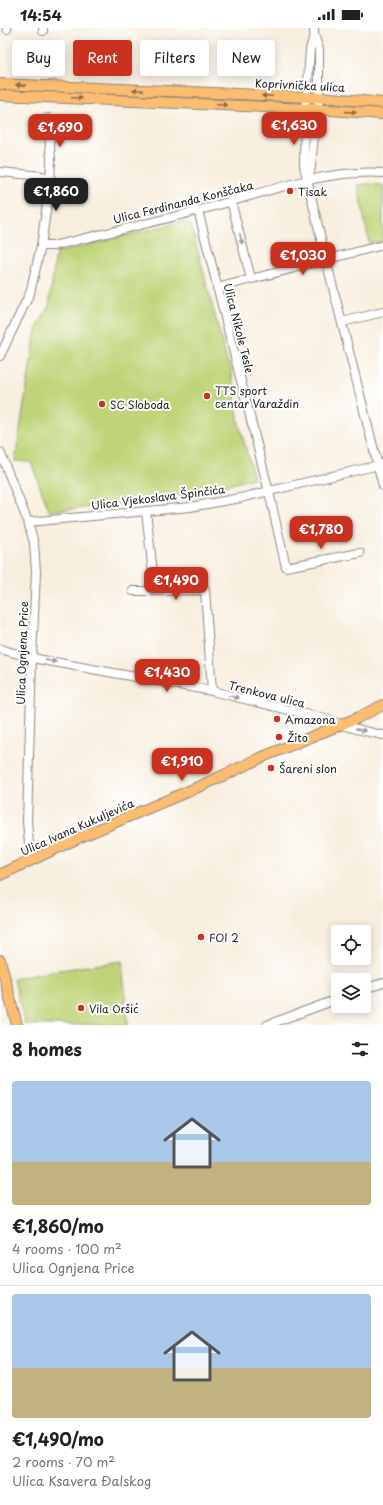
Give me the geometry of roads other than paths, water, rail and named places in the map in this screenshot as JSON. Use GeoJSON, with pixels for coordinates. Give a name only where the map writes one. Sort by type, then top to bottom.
{"type":"FeatureCollection","features":[{"type":"Feature","properties":{"kind":"main road","name":"Koprivnička ulica"},"geometry":{"type":"LineString","coordinates":[[1,84],[39,91],[305,110],[383,114]]}},
{"type":"Feature","properties":{"kind":"main road","name":"Koprivnička ulica"},"geometry":{"type":"LineString","coordinates":[[1,95],[39,91],[306,97],[383,103]]}},
{"type":"Feature","properties":{"kind":"main road","name":"Ulica Ivana Kukuljevića"},"geometry":{"type":"LineString","coordinates":[[0,875],[78,838],[203,785],[265,756],[340,725],[383,705]]}},
{"type":"Feature","properties":{"kind":"main road"},"geometry":{"type":"LineString","coordinates":[[0,960],[17,1025]]}},
{"type":"Feature","properties":{"kind":"street"},"geometry":{"type":"LineString","coordinates":[[314,31],[310,49],[305,110],[304,166],[326,260],[380,464],[383,486]]}},
{"type":"Feature","properties":{"kind":"street"},"geometry":{"type":"LineString","coordinates":[[308,181],[319,98],[319,49],[314,31]]}},
{"type":"Feature","properties":{"kind":"street"},"geometry":{"type":"LineString","coordinates":[[0,356],[30,293],[41,246],[50,183],[49,178],[51,160],[48,118]]}},
{"type":"Feature","properties":{"kind":"street"},"geometry":{"type":"LineString","coordinates":[[0,172],[43,176],[49,178]]}},
{"type":"Feature","properties":{"kind":"street","name":"Ulica Ferdinanda Konščaka"},"geometry":{"type":"LineString","coordinates":[[41,246],[53,246],[231,202],[308,181],[346,174],[383,173]]}},
{"type":"Feature","properties":{"kind":"street"},"geometry":{"type":"LineString","coordinates":[[231,202],[250,279]]}},
{"type":"Feature","properties":{"kind":"street","name":"Ulica Nikole Tesle"},"geometry":{"type":"LineString","coordinates":[[198,210],[269,492],[286,567],[360,553]]}},
{"type":"Feature","properties":{"kind":"street"},"geometry":{"type":"LineString","coordinates":[[217,288],[383,246]]}},
{"type":"Feature","properties":{"kind":"street"},"geometry":{"type":"LineString","coordinates":[[342,322],[383,312]]}},
{"type":"Feature","properties":{"kind":"street","name":"Ulica Ognjena Price"},"geometry":{"type":"LineString","coordinates":[[0,452],[28,522],[34,543],[36,572],[27,822],[30,854],[32,860]]}},
{"type":"Feature","properties":{"kind":"street","name":"Ulica Vjekoslava Špinčića"},"geometry":{"type":"LineString","coordinates":[[28,522],[190,507],[269,492],[380,464]]}},
{"type":"Feature","properties":{"kind":"street"},"geometry":{"type":"LineString","coordinates":[[146,511],[155,591]]}},
{"type":"Feature","properties":{"kind":"street"},"geometry":{"type":"LineString","coordinates":[[133,591],[205,590],[212,691]]}},
{"type":"Feature","properties":{"kind":"street","name":"Trenkova ulica"},"geometry":{"type":"LineString","coordinates":[[0,649],[32,658],[212,691],[383,735]]}},
{"type":"Feature","properties":{"kind":"street"},"geometry":{"type":"LineString","coordinates":[[371,987],[383,983]]}},
{"type":"Feature","properties":{"kind":"street"},"geometry":{"type":"LineString","coordinates":[[267,1025],[331,1002]]}},
{"type":"Feature","properties":{"kind":"place","name":"Tisak"},"geometry":{"type":"Point","coordinates":[290,191]}},
{"type":"Feature","properties":{"kind":"place","name":"TTS sport centar Varaždin"},"geometry":{"type":"Point","coordinates":[207,396]}},
{"type":"Feature","properties":{"kind":"place","name":"SC Sloboda"},"geometry":{"type":"Point","coordinates":[102,404]}},
{"type":"Feature","properties":{"kind":"place","name":"Amazona"},"geometry":{"type":"Point","coordinates":[277,719]}},
{"type":"Feature","properties":{"kind":"place","name":"Žito"},"geometry":{"type":"Point","coordinates":[279,737]}},
{"type":"Feature","properties":{"kind":"place","name":"Šareni slon"},"geometry":{"type":"Point","coordinates":[271,768]}},
{"type":"Feature","properties":{"kind":"place","name":"FOI 2"},"geometry":{"type":"Point","coordinates":[201,937]}},
{"type":"Feature","properties":{"kind":"place","name":"Vila Oršić"},"geometry":{"type":"Point","coordinates":[81,1008]}}]}
